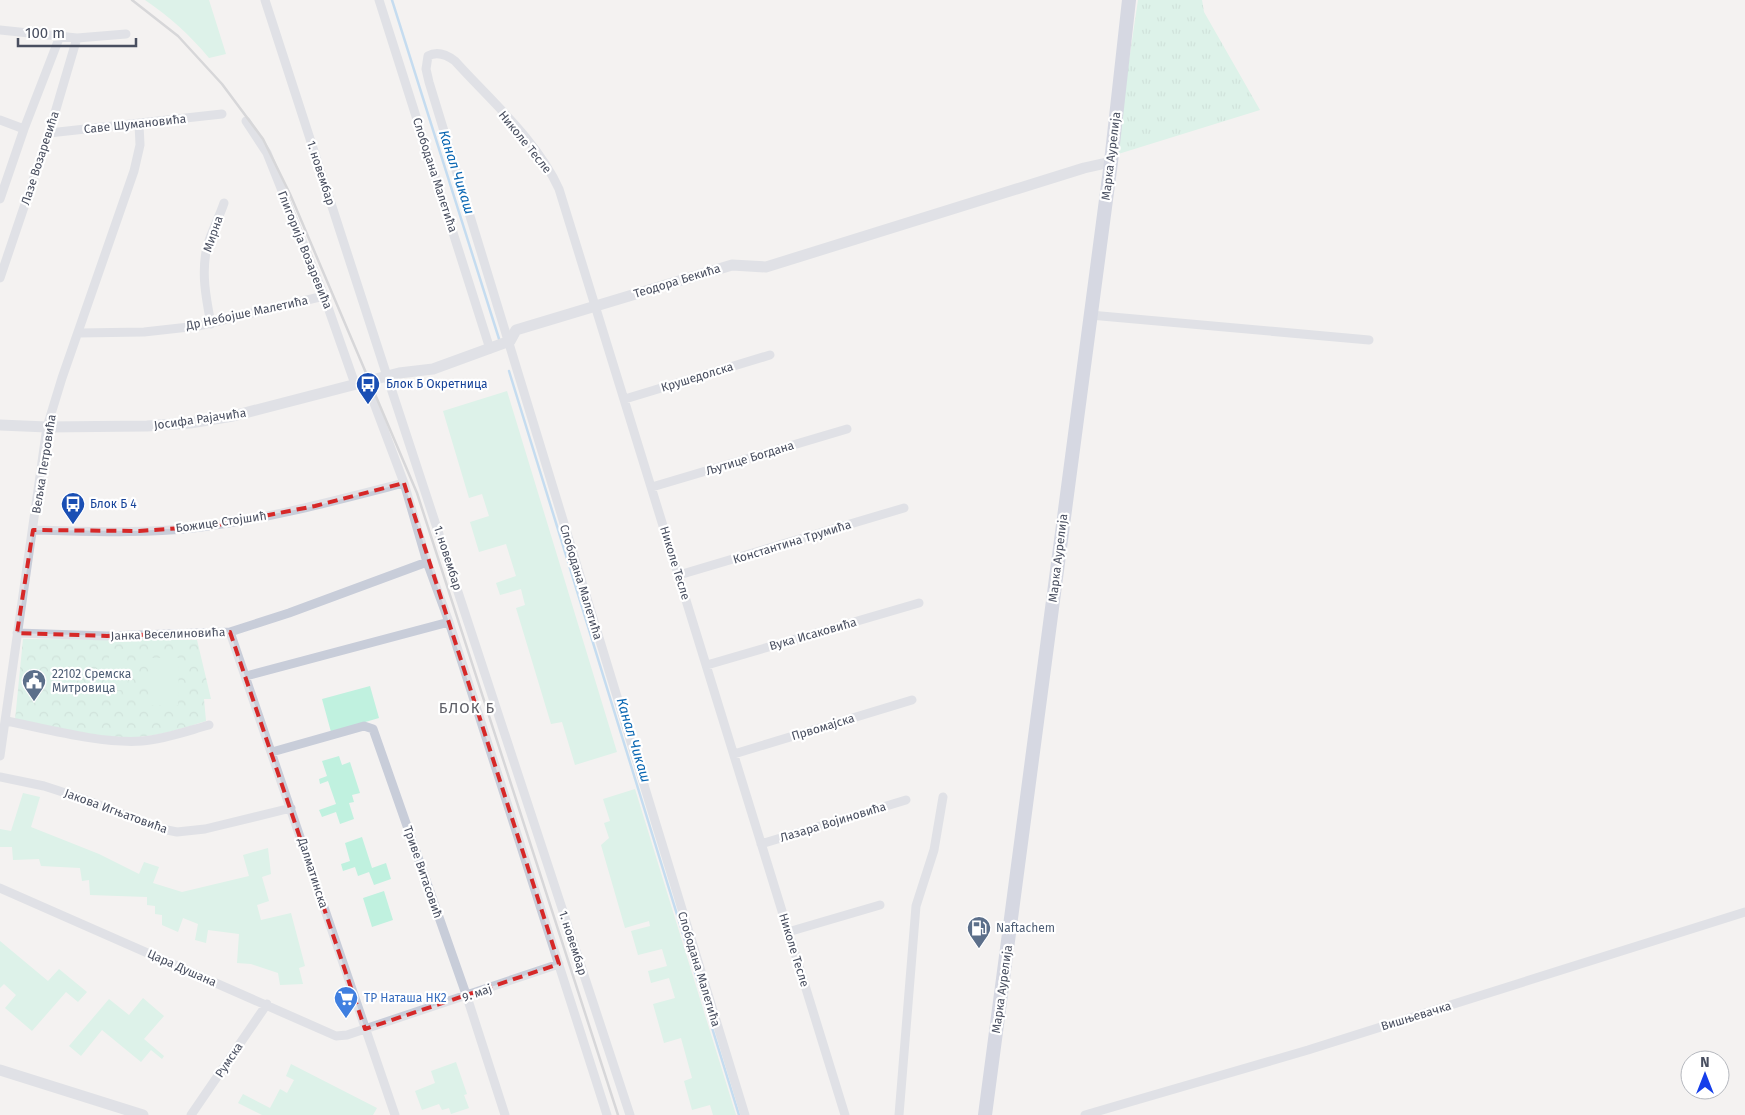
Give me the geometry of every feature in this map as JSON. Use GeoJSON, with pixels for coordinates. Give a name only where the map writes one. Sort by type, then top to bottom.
{"type":"FeatureCollection","features":[{"type":"Feature","properties":{"kind":"main road","name":"Марка Аурелија"},"geometry":{"type":"LineString","coordinates":[[985,1115],[1111,162],[1130,0]]}},
{"type":"Feature","properties":{"kind":"street","name":"1. новембар"},"geometry":{"type":"LineString","coordinates":[[265,0],[630,1115]]}},
{"type":"Feature","properties":{"kind":"street","name":"Слободана Малетића"},"geometry":{"type":"LineString","coordinates":[[379,0],[492,348]]}},
{"type":"Feature","properties":{"kind":"street"},"geometry":{"type":"LineString","coordinates":[[0,30],[77,38],[126,34]]}},
{"type":"Feature","properties":{"kind":"street","name":"Лазе Возаревића"},"geometry":{"type":"LineString","coordinates":[[0,199],[24,129],[60,36]]}},
{"type":"Feature","properties":{"kind":"street","name":"Лазе Возаревића"},"geometry":{"type":"LineString","coordinates":[[0,278],[49,134],[77,38]]}},
{"type":"Feature","properties":{"kind":"street","name":"Слободана Малетића"},"geometry":{"type":"LineString","coordinates":[[436,54],[428,56],[426,68],[429,82],[640,777],[745,1115]]}},
{"type":"Feature","properties":{"kind":"street","name":"Николе Тесле"},"geometry":{"type":"LineString","coordinates":[[436,54],[449,57],[455,61],[522,135],[551,171],[559,189],[845,1115]]}},
{"type":"Feature","properties":{"kind":"street","name":"Саве Шумановића"},"geometry":{"type":"LineString","coordinates":[[49,134],[222,114]]}},
{"type":"Feature","properties":{"kind":"street"},"geometry":{"type":"LineString","coordinates":[[0,120],[24,129]]}},
{"type":"Feature","properties":{"kind":"street","name":"Глигорија Возаревића"},"geometry":{"type":"LineString","coordinates":[[246,120],[267,153],[360,383]]}},
{"type":"Feature","properties":{"kind":"street","name":"Вељка Петровића"},"geometry":{"type":"LineString","coordinates":[[0,756],[7,721],[17,633],[48,427],[134,171],[140,145],[139,124]]}},
{"type":"Feature","properties":{"kind":"street","name":"Теодора Бекића"},"geometry":{"type":"LineString","coordinates":[[360,383],[387,376],[434,369],[507,342],[516,330],[596,305],[732,265],[766,267],[1084,168],[1111,162]]}},
{"type":"Feature","properties":{"kind":"street","name":"Мирна"},"geometry":{"type":"LineString","coordinates":[[211,324],[204,284],[204,266],[207,246],[224,203]]}},
{"type":"Feature","properties":{"kind":"street","name":"Др Небојше Малетића"},"geometry":{"type":"LineString","coordinates":[[79,333],[144,332],[211,324],[324,296]]}},
{"type":"Feature","properties":{"kind":"street"},"geometry":{"type":"LineString","coordinates":[[1090,315],[1369,340]]}},
{"type":"Feature","properties":{"kind":"street","name":"Крушедолска"},"geometry":{"type":"LineString","coordinates":[[625,399],[770,355]]}},
{"type":"Feature","properties":{"kind":"street","name":"1. новембар"},"geometry":{"type":"LineString","coordinates":[[360,383],[404,483],[427,562],[449,622],[607,1115]]}},
{"type":"Feature","properties":{"kind":"street","name":"Јосифа Рајачића"},"geometry":{"type":"LineString","coordinates":[[0,425],[48,427],[147,426],[190,423],[263,410],[360,383]]}},
{"type":"Feature","properties":{"kind":"street","name":"Љутице Богдана"},"geometry":{"type":"LineString","coordinates":[[652,487],[847,428]]}},
{"type":"Feature","properties":{"kind":"street","name":"Божице Стојшић"},"geometry":{"type":"LineString","coordinates":[[33,530],[139,531],[212,526],[306,508],[404,483]]}},
{"type":"Feature","properties":{"kind":"street","name":"Константина Трумића"},"geometry":{"type":"LineString","coordinates":[[679,575],[904,508]]}},
{"type":"Feature","properties":{"kind":"street","name":"Јанка Веселиновића"},"geometry":{"type":"LineString","coordinates":[[17,633],[108,636],[230,632],[289,613],[427,562]]}},
{"type":"Feature","properties":{"kind":"street","name":"Вука Исаковића"},"geometry":{"type":"LineString","coordinates":[[707,665],[919,603]]}},
{"type":"Feature","properties":{"kind":"street"},"geometry":{"type":"LineString","coordinates":[[246,676],[449,622]]}},
{"type":"Feature","properties":{"kind":"street","name":"Далматинска"},"geometry":{"type":"LineString","coordinates":[[230,632],[395,1115]]}},
{"type":"Feature","properties":{"kind":"street"},"geometry":{"type":"LineString","coordinates":[[0,693],[11,693]]}},
{"type":"Feature","properties":{"kind":"street","name":"Првомајска"},"geometry":{"type":"LineString","coordinates":[[734,754],[912,700]]}},
{"type":"Feature","properties":{"kind":"street"},"geometry":{"type":"LineString","coordinates":[[7,721],[109,739],[140,741],[171,736],[209,725]]}},
{"type":"Feature","properties":{"kind":"street","name":"Триве Витасовић"},"geometry":{"type":"LineString","coordinates":[[272,752],[364,726],[373,729],[467,997],[505,1115]]}},
{"type":"Feature","properties":{"kind":"street","name":"Јакова Игњатовића"},"geometry":{"type":"LineString","coordinates":[[0,777],[70,794],[177,832],[205,829],[291,808]]}},
{"type":"Feature","properties":{"kind":"street"},"geometry":{"type":"LineString","coordinates":[[899,1115],[916,906],[934,850],[943,798]]}},
{"type":"Feature","properties":{"kind":"street","name":"Лазара Војиновића"},"geometry":{"type":"LineString","coordinates":[[761,844],[906,800]]}},
{"type":"Feature","properties":{"kind":"street","name":"Цара Душана"},"geometry":{"type":"LineString","coordinates":[[0,888],[336,1036],[365,1029]]}},
{"type":"Feature","properties":{"kind":"street"},"geometry":{"type":"LineString","coordinates":[[788,932],[880,906]]}},
{"type":"Feature","properties":{"kind":"street","name":"Вишњевачка"},"geometry":{"type":"LineString","coordinates":[[1085,1115],[1308,1050],[1745,912]]}},
{"type":"Feature","properties":{"kind":"street","name":"9. мај"},"geometry":{"type":"LineString","coordinates":[[365,1029],[467,997],[559,964]]}},
{"type":"Feature","properties":{"kind":"street","name":"Румска"},"geometry":{"type":"LineString","coordinates":[[191,1115],[267,1004]]}},
{"type":"Feature","properties":{"kind":"street"},"geometry":{"type":"LineString","coordinates":[[1,1071],[144,1115]]}},
{"type":"Feature","properties":{"kind":"highlighted area"},"geometry":{"type":"Polygon","coordinates":[[[404,483],[559,964],[365,1029],[230,632],[107,636],[17,633],[33,530],[139,531],[212,526],[315,506],[404,483]]]}},
{"type":"Feature","properties":{"kind":"green space"},"geometry":{"type":"Polygon","coordinates":[[[145,0],[209,0],[226,54],[209,58],[179,27],[145,0]]]}},
{"type":"Feature","properties":{"kind":"green space"},"geometry":{"type":"Polygon","coordinates":[[[1138,0],[1202,0],[1204,12],[1260,110],[1115,155],[1138,0]]]}},
{"type":"Feature","properties":{"kind":"green space"},"geometry":{"type":"Polygon","coordinates":[[[507,391],[617,752],[575,765],[562,722],[551,724],[516,608],[525,605],[521,589],[500,595],[496,583],[516,576],[506,544],[479,552],[470,522],[489,516],[482,494],[469,498],[443,411],[507,391]]]}},
{"type":"Feature","properties":{"kind":"green space"},"geometry":{"type":"Polygon","coordinates":[[[23,639],[197,640],[211,699],[204,699],[206,721],[164,733],[124,738],[76,733],[15,720],[23,639]]]}},
{"type":"Feature","properties":{"kind":"green space"},"geometry":{"type":"Polygon","coordinates":[[[109,649],[127,649],[128,690],[109,690],[109,649]]]}},
{"type":"Feature","properties":{"kind":"green space"},"geometry":{"type":"Polygon","coordinates":[[[151,658],[179,658],[178,705],[151,705],[151,658]]]}},
{"type":"Feature","properties":{"kind":"green space"},"geometry":{"type":"Polygon","coordinates":[[[370,686],[379,718],[331,732],[322,699],[370,686]]]}},
{"type":"Feature","properties":{"kind":"green space"},"geometry":{"type":"Polygon","coordinates":[[[339,756],[342,765],[350,762],[360,793],[352,795],[354,802],[349,803],[354,819],[340,824],[336,812],[322,817],[319,810],[336,804],[328,781],[320,784],[319,779],[327,776],[322,761],[339,756]]]}},
{"type":"Feature","properties":{"kind":"green space"},"geometry":{"type":"Polygon","coordinates":[[[635,789],[736,1115],[713,1115],[710,1105],[692,1110],[684,1081],[692,1078],[681,1038],[664,1043],[653,1004],[675,998],[669,978],[651,983],[648,971],[667,966],[662,949],[638,955],[631,931],[650,926],[649,921],[625,928],[601,845],[609,838],[604,823],[610,821],[603,799],[635,789]]]}},
{"type":"Feature","properties":{"kind":"green space"},"geometry":{"type":"Polygon","coordinates":[[[23,793],[40,797],[31,827],[99,854],[139,874],[144,862],[159,867],[153,883],[182,892],[249,876],[243,855],[268,848],[271,874],[262,877],[269,901],[257,905],[261,920],[291,913],[305,966],[299,968],[303,984],[280,985],[278,973],[251,964],[237,963],[239,934],[208,930],[206,943],[195,940],[198,924],[183,918],[178,932],[162,925],[162,915],[155,914],[155,906],[147,905],[147,897],[90,895],[89,880],[82,881],[80,868],[41,866],[39,859],[13,860],[12,847],[0,847],[0,829],[11,831],[23,793]]]}},
{"type":"Feature","properties":{"kind":"green space"},"geometry":{"type":"Polygon","coordinates":[[[362,837],[372,868],[386,863],[391,879],[374,885],[369,872],[358,876],[355,867],[343,871],[341,864],[350,861],[345,843],[362,837]]]}},
{"type":"Feature","properties":{"kind":"green space"},"geometry":{"type":"Polygon","coordinates":[[[384,891],[393,920],[372,927],[363,898],[384,891]]]}},
{"type":"Feature","properties":{"kind":"green space"},"geometry":{"type":"Polygon","coordinates":[[[0,941],[48,981],[59,969],[87,992],[78,1002],[66,992],[32,1031],[5,1008],[16,995],[4,984],[0,988],[0,941]]]}},
{"type":"Feature","properties":{"kind":"green space"},"geometry":{"type":"Polygon","coordinates":[[[143,998],[164,1016],[144,1039],[164,1056],[162,1059],[151,1050],[141,1062],[102,1030],[81,1056],[69,1046],[109,999],[129,1015],[143,998]]]}},
{"type":"Feature","properties":{"kind":"green space"},"geometry":{"type":"Polygon","coordinates":[[[456,1062],[467,1094],[464,1095],[469,1108],[451,1114],[449,1108],[442,1110],[439,1104],[422,1110],[415,1091],[435,1083],[431,1071],[456,1062]]]}},
{"type":"Feature","properties":{"kind":"green space"},"geometry":{"type":"Polygon","coordinates":[[[291,1064],[377,1108],[373,1115],[262,1115],[238,1103],[243,1094],[270,1108],[280,1089],[287,1093],[294,1080],[286,1076],[291,1064]]]}},
{"type":"Feature","properties":{"kind":"waterway","name":"Канал Чикаш"},"geometry":{"type":"LineString","coordinates":[[392,0],[500,342]]}},
{"type":"Feature","properties":{"kind":"waterway","name":"Канал Чикаш"},"geometry":{"type":"LineString","coordinates":[[509,371],[739,1115]]}},
{"type":"Feature","properties":{"kind":"railway"},"geometry":{"type":"LineString","coordinates":[[132,0],[178,36],[222,84],[263,139],[290,194],[417,493],[618,1115]]}},
{"type":"Feature","properties":{"kind":"place","name":"Блок Б Окретница"},"geometry":{"type":"Point","coordinates":[368,405]}},
{"type":"Feature","properties":{"kind":"place","name":"Блок Б 4"},"geometry":{"type":"Point","coordinates":[73,525]}},
{"type":"Feature","properties":{"kind":"place","name":"22102 Сремска Митровица"},"geometry":{"type":"Point","coordinates":[34,702]}},
{"type":"Feature","properties":{"kind":"place","name":"Naftachem"},"geometry":{"type":"Point","coordinates":[979,949]}},
{"type":"Feature","properties":{"kind":"place","name":"ТР Наташа НК2"},"geometry":{"type":"Point","coordinates":[346,1019]}},
{"type":"Feature","properties":{"kind":"district","name":"БЛОК Б"},"geometry":{"type":"Point","coordinates":[467,708]}}]}
